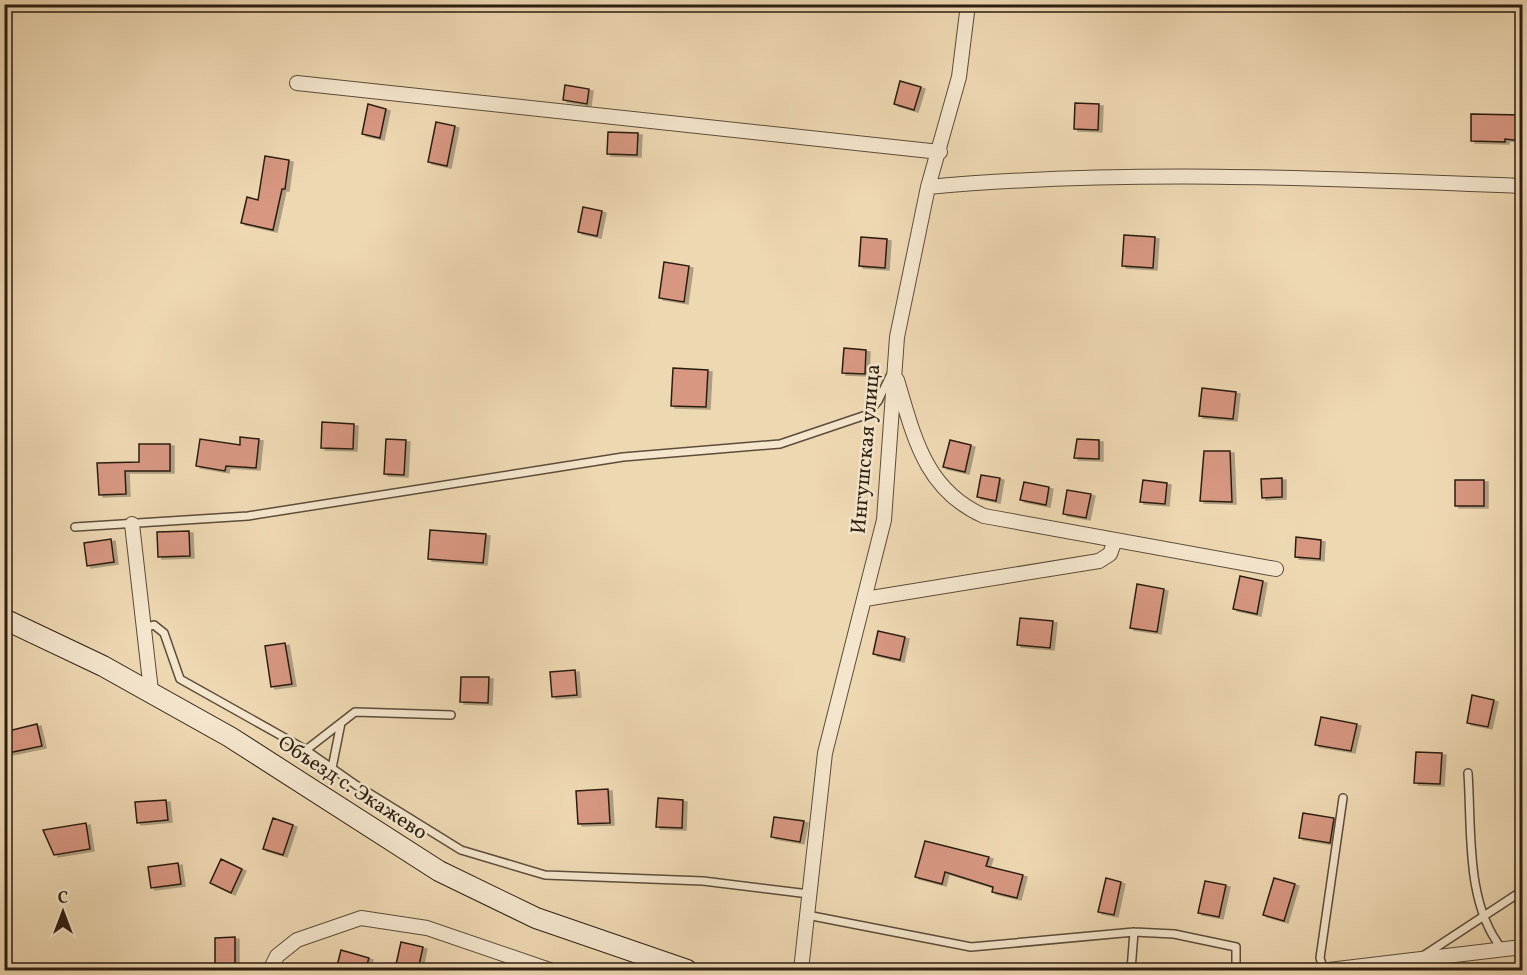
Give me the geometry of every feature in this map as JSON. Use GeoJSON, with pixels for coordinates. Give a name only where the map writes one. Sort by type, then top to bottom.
{"type":"FeatureCollection","features":[{"type":"Feature","properties":{"kind":"main road","name":"Объезд с. Экажево"},"geometry":{"type":"LineString","coordinates":[[4,619],[151,691],[230,736],[340,810],[440,871],[536,918],[687,970]]}},
{"type":"Feature","properties":{"kind":"street","name":"Ингушская улица"},"geometry":{"type":"LineString","coordinates":[[801,970],[825,753],[884,520],[897,337],[928,187],[940,152],[959,77],[968,4]]}},
{"type":"Feature","properties":{"kind":"street"},"geometry":{"type":"LineString","coordinates":[[297,84],[940,152]]}},
{"type":"Feature","properties":{"kind":"street"},"geometry":{"type":"LineString","coordinates":[[928,187],[1009,179],[1303,178],[1522,186]]}},
{"type":"Feature","properties":{"kind":"street"},"geometry":{"type":"LineString","coordinates":[[894,369],[913,433],[924,460],[949,496],[964,507],[984,516],[1276,569]]}},
{"type":"Feature","properties":{"kind":"street"},"geometry":{"type":"LineString","coordinates":[[132,524],[151,691]]}},
{"type":"Feature","properties":{"kind":"street"},"geometry":{"type":"LineString","coordinates":[[865,599],[1098,561],[1110,554],[1115,540]]}},
{"type":"Feature","properties":{"kind":"street"},"geometry":{"type":"LineString","coordinates":[[270,970],[277,956],[297,940],[361,918],[427,928],[550,970]]}},
{"type":"Feature","properties":{"kind":"street"},"geometry":{"type":"LineString","coordinates":[[1326,970],[1421,957],[1522,947]]}},
{"type":"Feature","properties":{"kind":"lane"},"geometry":{"type":"LineString","coordinates":[[75,528],[248,516],[623,457],[780,444],[866,415],[878,401],[894,369]]}},
{"type":"Feature","properties":{"kind":"lane"},"geometry":{"type":"LineString","coordinates":[[144,628],[154,625],[164,633],[180,679],[306,750],[356,785],[461,850],[545,875],[703,880],[809,894]]}},
{"type":"Feature","properties":{"kind":"lane"},"geometry":{"type":"LineString","coordinates":[[306,750],[356,712],[451,715]]}},
{"type":"Feature","properties":{"kind":"lane"},"geometry":{"type":"LineString","coordinates":[[333,768],[341,723]]}},
{"type":"Feature","properties":{"kind":"lane"},"geometry":{"type":"LineString","coordinates":[[1468,773],[1474,868],[1482,917],[1502,949]]}},
{"type":"Feature","properties":{"kind":"lane"},"geometry":{"type":"LineString","coordinates":[[1326,970],[1320,958],[1343,798]]}},
{"type":"Feature","properties":{"kind":"lane"},"geometry":{"type":"LineString","coordinates":[[1421,957],[1522,891]]}},
{"type":"Feature","properties":{"kind":"lane"},"geometry":{"type":"LineString","coordinates":[[807,915],[971,947],[1134,932],[1174,934],[1236,947],[1236,970]]}},
{"type":"Feature","properties":{"kind":"lane"},"geometry":{"type":"LineString","coordinates":[[1131,970],[1134,932]]}},
{"type":"Feature","properties":{"kind":"building"},"geometry":{"type":"Polygon","coordinates":[[[900,81],[921,87],[914,110],[894,104],[900,81]]]}},
{"type":"Feature","properties":{"kind":"building"},"geometry":{"type":"Polygon","coordinates":[[[565,85],[589,89],[587,104],[563,100],[565,85]]]}},
{"type":"Feature","properties":{"kind":"building"},"geometry":{"type":"Polygon","coordinates":[[[1075,103],[1099,104],[1098,130],[1074,129],[1075,103]]]}},
{"type":"Feature","properties":{"kind":"building"},"geometry":{"type":"Polygon","coordinates":[[[368,104],[386,109],[380,138],[362,134],[368,104]]]}},
{"type":"Feature","properties":{"kind":"building"},"geometry":{"type":"Polygon","coordinates":[[[1471,114],[1522,115],[1522,141],[1505,139],[1505,142],[1471,141],[1471,114]]]}},
{"type":"Feature","properties":{"kind":"building"},"geometry":{"type":"Polygon","coordinates":[[[436,122],[455,126],[447,166],[428,162],[436,122]]]}},
{"type":"Feature","properties":{"kind":"building"},"geometry":{"type":"Polygon","coordinates":[[[608,132],[638,133],[637,155],[607,154],[608,132]]]}},
{"type":"Feature","properties":{"kind":"building"},"geometry":{"type":"Polygon","coordinates":[[[265,156],[289,160],[285,189],[282,189],[273,230],[241,223],[247,197],[258,200],[265,156]]]}},
{"type":"Feature","properties":{"kind":"building"},"geometry":{"type":"Polygon","coordinates":[[[583,207],[602,211],[597,236],[578,232],[583,207]]]}},
{"type":"Feature","properties":{"kind":"building"},"geometry":{"type":"Polygon","coordinates":[[[1124,235],[1155,237],[1153,268],[1122,266],[1124,235]]]}},
{"type":"Feature","properties":{"kind":"building"},"geometry":{"type":"Polygon","coordinates":[[[861,237],[887,239],[885,268],[859,266],[861,237]]]}},
{"type":"Feature","properties":{"kind":"building"},"geometry":{"type":"Polygon","coordinates":[[[664,262],[689,266],[684,302],[659,298],[664,262]]]}},
{"type":"Feature","properties":{"kind":"building"},"geometry":{"type":"Polygon","coordinates":[[[844,348],[866,350],[865,374],[842,373],[844,348]]]}},
{"type":"Feature","properties":{"kind":"building"},"geometry":{"type":"Polygon","coordinates":[[[673,368],[708,370],[706,407],[671,406],[673,368]]]}},
{"type":"Feature","properties":{"kind":"building"},"geometry":{"type":"Polygon","coordinates":[[[1202,388],[1236,392],[1233,419],[1199,416],[1202,388]]]}},
{"type":"Feature","properties":{"kind":"building"},"geometry":{"type":"Polygon","coordinates":[[[322,422],[354,424],[353,449],[321,448],[322,422]]]}},
{"type":"Feature","properties":{"kind":"building"},"geometry":{"type":"Polygon","coordinates":[[[240,437],[259,439],[256,468],[226,466],[225,471],[196,466],[200,439],[240,445],[240,437]]]}},
{"type":"Feature","properties":{"kind":"building"},"geometry":{"type":"Polygon","coordinates":[[[386,439],[406,440],[404,475],[384,474],[386,439]]]}},
{"type":"Feature","properties":{"kind":"building"},"geometry":{"type":"Polygon","coordinates":[[[1077,439],[1099,440],[1099,459],[1074,458],[1077,439]]]}},
{"type":"Feature","properties":{"kind":"building"},"geometry":{"type":"Polygon","coordinates":[[[950,440],[971,445],[965,472],[943,467],[950,440]]]}},
{"type":"Feature","properties":{"kind":"building"},"geometry":{"type":"Polygon","coordinates":[[[139,444],[170,444],[170,471],[125,471],[126,494],[99,495],[97,463],[139,462],[139,444]]]}},
{"type":"Feature","properties":{"kind":"building"},"geometry":{"type":"Polygon","coordinates":[[[1204,451],[1230,451],[1232,502],[1200,501],[1204,451]]]}},
{"type":"Feature","properties":{"kind":"building"},"geometry":{"type":"Polygon","coordinates":[[[981,475],[1000,478],[996,501],[977,497],[981,475]]]}},
{"type":"Feature","properties":{"kind":"building"},"geometry":{"type":"Polygon","coordinates":[[[1282,478],[1282,497],[1262,498],[1261,479],[1282,478]]]}},
{"type":"Feature","properties":{"kind":"building"},"geometry":{"type":"Polygon","coordinates":[[[1143,480],[1167,483],[1165,504],[1140,502],[1143,480]]]}},
{"type":"Feature","properties":{"kind":"building"},"geometry":{"type":"Polygon","coordinates":[[[1455,480],[1484,480],[1484,506],[1455,506],[1455,480]]]}},
{"type":"Feature","properties":{"kind":"building"},"geometry":{"type":"Polygon","coordinates":[[[1024,482],[1049,487],[1046,505],[1020,500],[1024,482]]]}},
{"type":"Feature","properties":{"kind":"building"},"geometry":{"type":"Polygon","coordinates":[[[1067,490],[1091,494],[1086,518],[1063,514],[1067,490]]]}},
{"type":"Feature","properties":{"kind":"building"},"geometry":{"type":"Polygon","coordinates":[[[430,530],[486,534],[483,563],[428,559],[430,530]]]}},
{"type":"Feature","properties":{"kind":"building"},"geometry":{"type":"Polygon","coordinates":[[[189,531],[190,556],[158,557],[157,532],[189,531]]]}},
{"type":"Feature","properties":{"kind":"building"},"geometry":{"type":"Polygon","coordinates":[[[1296,537],[1321,540],[1320,559],[1295,557],[1296,537]]]}},
{"type":"Feature","properties":{"kind":"building"},"geometry":{"type":"Polygon","coordinates":[[[111,539],[114,562],[87,566],[84,543],[111,539]]]}},
{"type":"Feature","properties":{"kind":"building"},"geometry":{"type":"Polygon","coordinates":[[[1240,576],[1263,581],[1257,614],[1233,609],[1240,576]]]}},
{"type":"Feature","properties":{"kind":"building"},"geometry":{"type":"Polygon","coordinates":[[[1137,584],[1164,589],[1157,632],[1130,628],[1137,584]]]}},
{"type":"Feature","properties":{"kind":"building"},"geometry":{"type":"Polygon","coordinates":[[[1020,618],[1053,621],[1050,648],[1017,645],[1020,618]]]}},
{"type":"Feature","properties":{"kind":"building"},"geometry":{"type":"Polygon","coordinates":[[[878,631],[905,637],[900,660],[873,654],[878,631]]]}},
{"type":"Feature","properties":{"kind":"building"},"geometry":{"type":"Polygon","coordinates":[[[285,643],[292,684],[271,687],[265,646],[285,643]]]}},
{"type":"Feature","properties":{"kind":"building"},"geometry":{"type":"Polygon","coordinates":[[[575,670],[577,695],[552,697],[550,672],[575,670]]]}},
{"type":"Feature","properties":{"kind":"building"},"geometry":{"type":"Polygon","coordinates":[[[461,677],[489,677],[488,703],[460,702],[461,677]]]}},
{"type":"Feature","properties":{"kind":"building"},"geometry":{"type":"Polygon","coordinates":[[[1472,695],[1494,700],[1488,727],[1467,723],[1472,695]]]}},
{"type":"Feature","properties":{"kind":"building"},"geometry":{"type":"Polygon","coordinates":[[[1321,717],[1357,724],[1351,751],[1315,745],[1321,717]]]}},
{"type":"Feature","properties":{"kind":"building"},"geometry":{"type":"Polygon","coordinates":[[[37,724],[42,746],[8,753],[4,732],[37,724]]]}},
{"type":"Feature","properties":{"kind":"building"},"geometry":{"type":"Polygon","coordinates":[[[1416,752],[1442,753],[1440,784],[1414,783],[1416,752]]]}},
{"type":"Feature","properties":{"kind":"building"},"geometry":{"type":"Polygon","coordinates":[[[608,789],[610,823],[578,824],[576,791],[608,789]]]}},
{"type":"Feature","properties":{"kind":"building"},"geometry":{"type":"Polygon","coordinates":[[[658,798],[683,800],[682,828],[656,827],[658,798]]]}},
{"type":"Feature","properties":{"kind":"building"},"geometry":{"type":"Polygon","coordinates":[[[166,800],[168,820],[137,823],[135,802],[166,800]]]}},
{"type":"Feature","properties":{"kind":"building"},"geometry":{"type":"Polygon","coordinates":[[[1303,813],[1334,818],[1330,843],[1299,838],[1303,813]]]}},
{"type":"Feature","properties":{"kind":"building"},"geometry":{"type":"Polygon","coordinates":[[[774,817],[804,821],[800,842],[771,837],[774,817]]]}},
{"type":"Feature","properties":{"kind":"building"},"geometry":{"type":"Polygon","coordinates":[[[273,818],[293,825],[283,855],[263,849],[273,818]]]}},
{"type":"Feature","properties":{"kind":"building"},"geometry":{"type":"Polygon","coordinates":[[[86,823],[90,849],[54,855],[43,830],[86,823]]]}},
{"type":"Feature","properties":{"kind":"building"},"geometry":{"type":"Polygon","coordinates":[[[925,841],[989,857],[986,866],[1023,875],[1017,898],[992,892],[993,887],[945,872],[942,884],[915,877],[925,841]]]}},
{"type":"Feature","properties":{"kind":"building"},"geometry":{"type":"Polygon","coordinates":[[[221,859],[242,869],[231,893],[210,883],[221,859]]]}},
{"type":"Feature","properties":{"kind":"building"},"geometry":{"type":"Polygon","coordinates":[[[178,863],[181,884],[151,888],[148,867],[178,863]]]}},
{"type":"Feature","properties":{"kind":"building"},"geometry":{"type":"Polygon","coordinates":[[[1106,878],[1121,882],[1114,915],[1098,912],[1106,878]]]}},
{"type":"Feature","properties":{"kind":"building"},"geometry":{"type":"Polygon","coordinates":[[[1274,878],[1295,884],[1284,921],[1263,915],[1274,878]]]}},
{"type":"Feature","properties":{"kind":"building"},"geometry":{"type":"Polygon","coordinates":[[[1205,881],[1226,885],[1219,917],[1198,913],[1205,881]]]}},
{"type":"Feature","properties":{"kind":"building"},"geometry":{"type":"Polygon","coordinates":[[[235,937],[235,966],[215,967],[215,938],[235,937]]]}},
{"type":"Feature","properties":{"kind":"building"},"geometry":{"type":"Polygon","coordinates":[[[401,942],[423,947],[418,970],[395,969],[401,942]]]}},
{"type":"Feature","properties":{"kind":"building"},"geometry":{"type":"Polygon","coordinates":[[[341,950],[369,958],[365,970],[336,970],[341,950]]]}}]}
